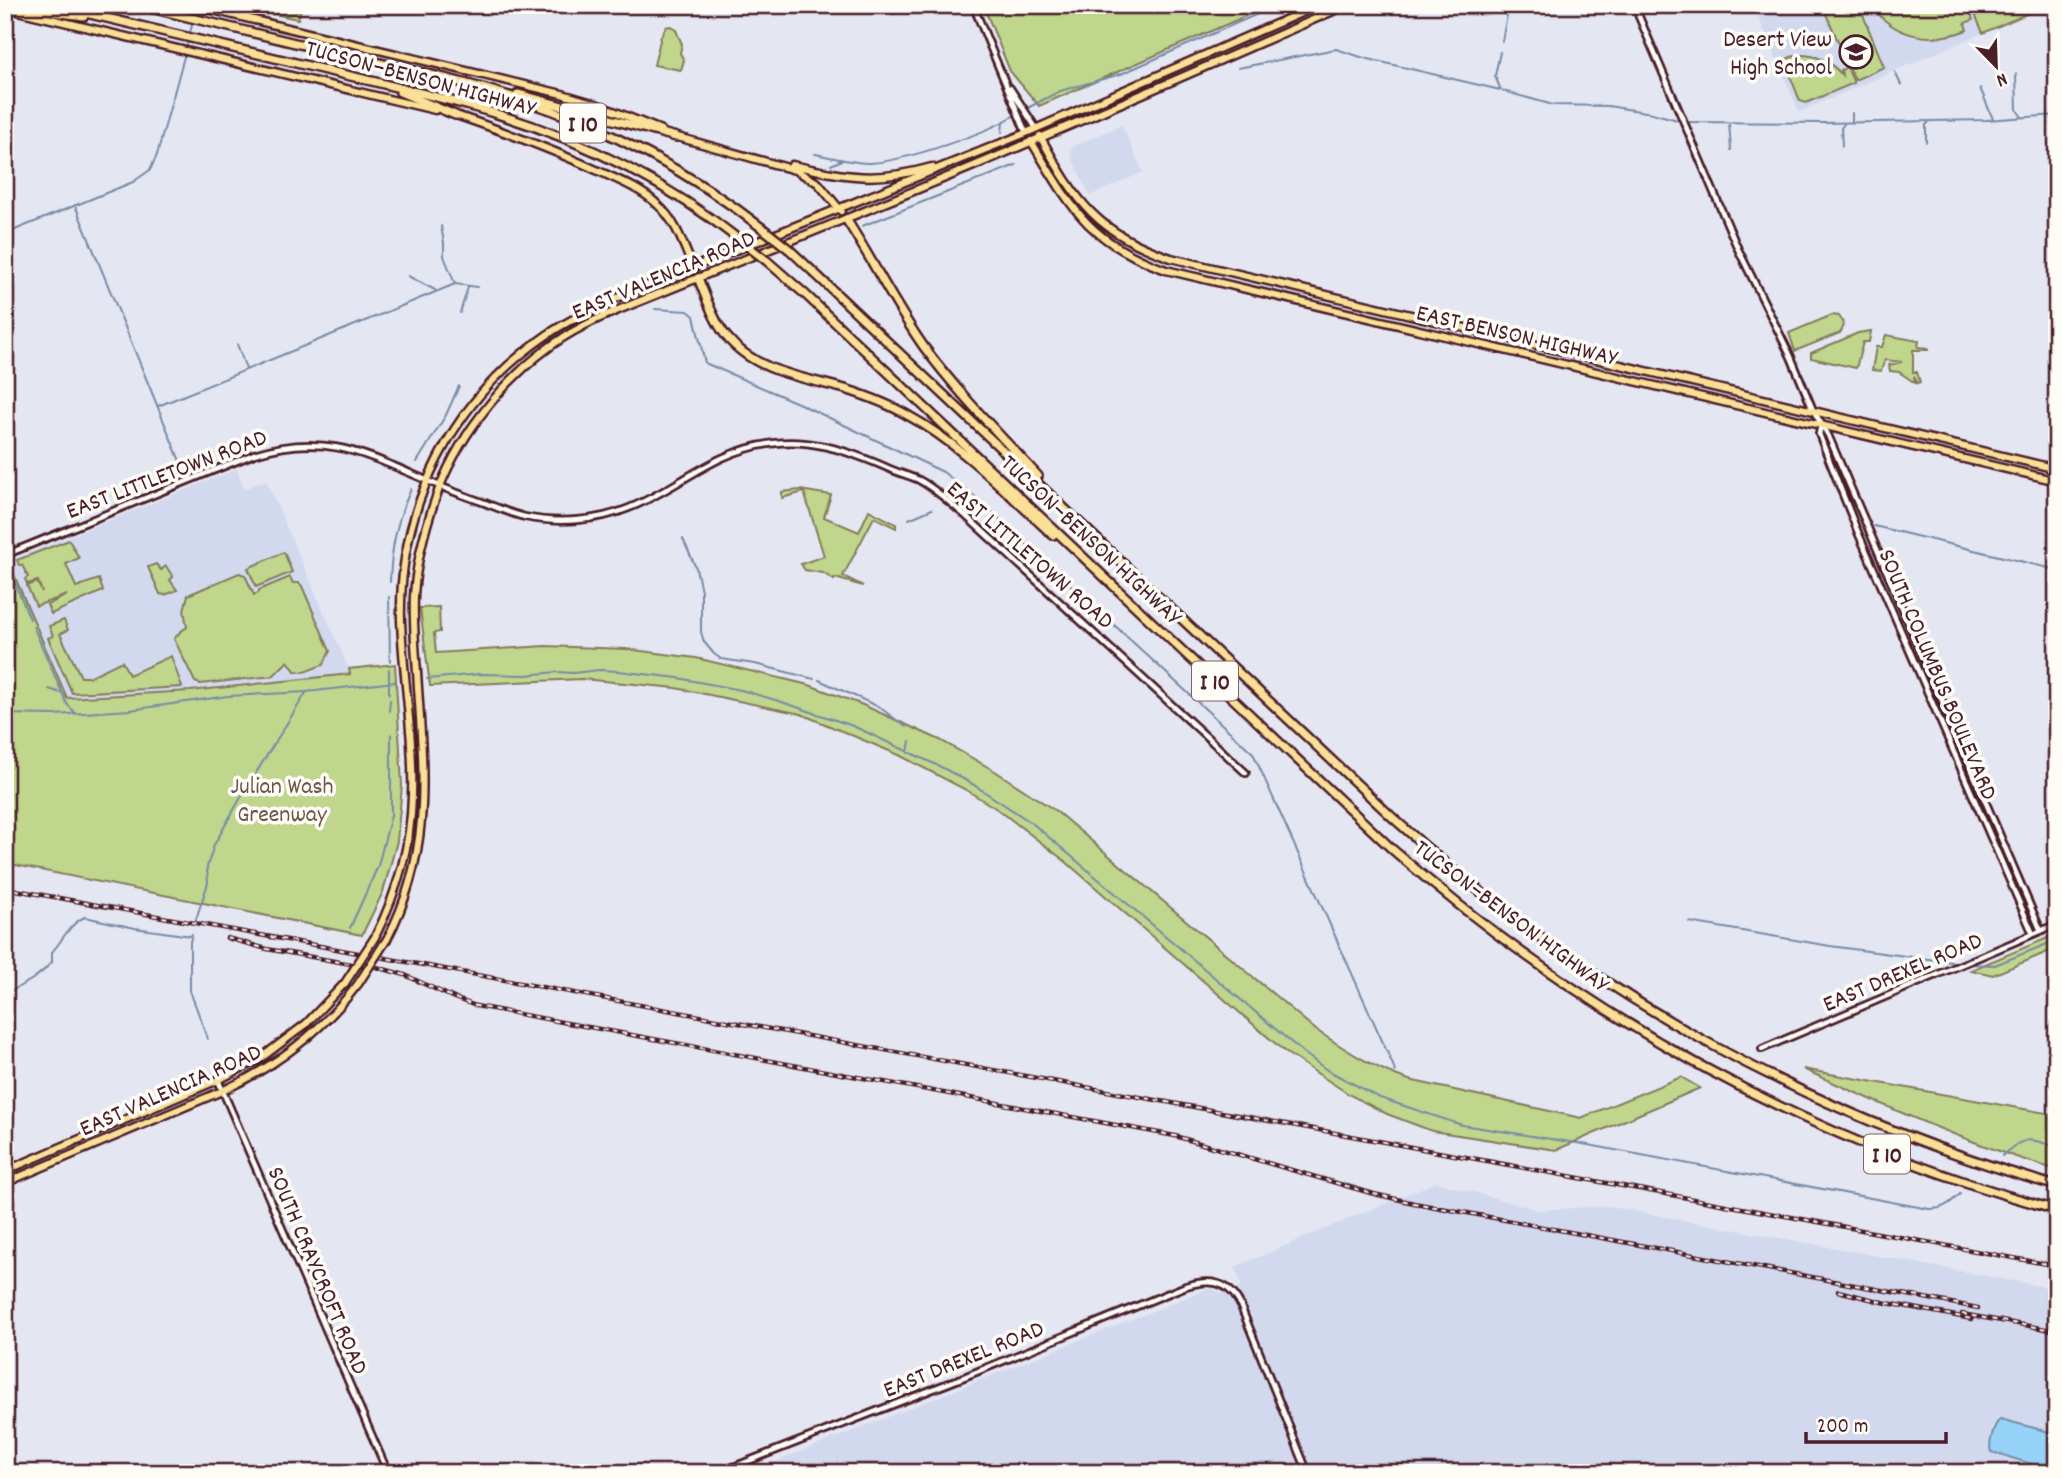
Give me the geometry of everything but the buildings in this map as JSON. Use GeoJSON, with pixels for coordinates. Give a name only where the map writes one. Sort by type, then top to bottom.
{"type":"FeatureCollection","features":[{"type":"Feature","properties":{"kind":"highway","name":"TUCSON–BENSON HIGHWAY"},"geometry":{"type":"LineString","coordinates":[[52,5],[496,113],[568,140],[668,191],[741,241],[806,295],[1373,831],[1458,904],[1563,982],[1694,1063],[1791,1112],[1876,1149],[1968,1183],[2057,1210]]}},
{"type":"Feature","properties":{"kind":"highway"},"geometry":{"type":"LineString","coordinates":[[138,5],[185,16]]}},
{"type":"Feature","properties":{"kind":"highway"},"geometry":{"type":"LineString","coordinates":[[154,5],[185,16]]}},
{"type":"Feature","properties":{"kind":"highway"},"geometry":{"type":"LineString","coordinates":[[5,8],[97,16]]}},
{"type":"Feature","properties":{"kind":"highway","name":"TUCSON–BENSON HIGHWAY"},"geometry":{"type":"LineString","coordinates":[[185,16],[495,92],[600,130],[695,181],[790,250],[1384,809],[1477,890],[1579,965],[1656,1014],[1752,1068],[1890,1130],[1971,1160],[2057,1186]]}},
{"type":"Feature","properties":{"kind":"highway"},"geometry":{"type":"LineString","coordinates":[[379,63],[499,89],[676,137]]}},
{"type":"Feature","properties":{"kind":"highway"},"geometry":{"type":"LineString","coordinates":[[377,82],[455,115]]}},
{"type":"Feature","properties":{"kind":"highway"},"geometry":{"type":"LineString","coordinates":[[846,219],[894,301],[940,367],[1078,520]]}},
{"type":"Feature","properties":{"kind":"highway"},"geometry":{"type":"LineString","coordinates":[[698,278],[719,325],[742,352],[771,368],[871,398],[924,425],[961,453],[1163,632]]}},
{"type":"Feature","properties":{"kind":"main road","name":"EAST VALENCIA ROAD"},"geometry":{"type":"LineString","coordinates":[[5,1171],[218,1080],[261,1058],[306,1024],[345,983],[374,937],[397,884],[410,825],[412,780],[401,590],[414,515],[426,481],[461,418],[485,388],[520,355],[548,334],[589,311],[1026,133],[1319,5]]}},
{"type":"Feature","properties":{"kind":"main road","name":"EAST VALENCIA ROAD"},"geometry":{"type":"LineString","coordinates":[[5,1183],[222,1091],[265,1069],[302,1043],[332,1015],[358,984],[387,939],[407,890],[421,829],[424,783],[414,630],[414,599],[420,550],[440,486],[465,440],[511,381],[540,355],[574,331],[595,321],[846,219],[1347,5]]}},
{"type":"Feature","properties":{"kind":"main road"},"geometry":{"type":"LineString","coordinates":[[193,6],[562,94],[615,111],[676,137],[841,176],[867,178],[905,174],[961,158]]}},
{"type":"Feature","properties":{"kind":"main road"},"geometry":{"type":"LineString","coordinates":[[5,8],[455,115],[568,156],[647,196],[660,207],[684,243],[698,278]]}},
{"type":"Feature","properties":{"kind":"main road","name":"EAST BENSON HIGHWAY"},"geometry":{"type":"LineString","coordinates":[[1036,128],[1080,201],[1119,236],[1142,248],[1184,261],[2057,469]]}},
{"type":"Feature","properties":{"kind":"main road","name":"EAST BENSON HIGHWAY"},"geometry":{"type":"LineString","coordinates":[[1026,133],[1061,190],[1086,223],[1119,249],[1166,270],[2057,481]]}},
{"type":"Feature","properties":{"kind":"main road"},"geometry":{"type":"LineString","coordinates":[[758,158],[808,176],[818,183],[846,219]]}},
{"type":"Feature","properties":{"kind":"street"},"geometry":{"type":"LineString","coordinates":[[973,5],[1026,133]]}},
{"type":"Feature","properties":{"kind":"street","name":"SOUTH COLUMBUS BOULEVARD"},"geometry":{"type":"LineString","coordinates":[[1634,5],[1738,249],[1791,357],[1813,410],[1828,435],[2041,931]]}},
{"type":"Feature","properties":{"kind":"street"},"geometry":{"type":"LineString","coordinates":[[1003,79],[1036,128]]}},
{"type":"Feature","properties":{"kind":"street","name":"SOUTH COLUMBUS BOULEVARD"},"geometry":{"type":"LineString","coordinates":[[1821,425],[1819,433],[1852,517],[2033,934]]}},
{"type":"Feature","properties":{"kind":"street","name":"EAST LITTLETOWN ROAD"},"geometry":{"type":"LineString","coordinates":[[5,555],[254,454],[278,447],[312,444],[344,448],[379,459],[426,481],[524,517],[578,520],[628,509],[722,458],[746,449],[795,442],[820,444],[865,457],[921,481],[966,516],[1246,773]]}},
{"type":"Feature","properties":{"kind":"street","name":"EAST DREXEL ROAD"},"geometry":{"type":"LineString","coordinates":[[1762,1049],[2057,924]]}},
{"type":"Feature","properties":{"kind":"street","name":"SOUTH CRAYCROFT ROAD"},"geometry":{"type":"LineString","coordinates":[[218,1080],[388,1473]]}},
{"type":"Feature","properties":{"kind":"street","name":"EAST DREXEL ROAD"},"geometry":{"type":"LineString","coordinates":[[718,1473],[964,1377],[1186,1286],[1207,1281],[1222,1283],[1239,1302],[1308,1473]]}},
{"type":"Feature","properties":{"kind":"shaded area","name":"Desert View High School"},"geometry":{"type":"Polygon","coordinates":[[[1753,5],[2047,5],[1799,112],[1753,5]]]}},
{"type":"Feature","properties":{"kind":"shaded area"},"geometry":{"type":"Polygon","coordinates":[[[1122,125],[1143,172],[1090,196],[1070,151],[1073,146],[1122,125]]]}},
{"type":"Feature","properties":{"kind":"shaded area"},"geometry":{"type":"Polygon","coordinates":[[[237,469],[244,489],[266,480],[351,674],[190,691],[67,699],[8,561],[237,469]]]}},
{"type":"Feature","properties":{"kind":"shaded area"},"geometry":{"type":"Polygon","coordinates":[[[1436,1182],[1539,1210],[1607,1206],[2057,1289],[2057,1473],[747,1473],[1210,1288],[1222,1293],[1242,1286],[1235,1267],[1436,1182]]]}},
{"type":"Feature","properties":{"kind":"green space"},"geometry":{"type":"Polygon","coordinates":[[[231,5],[302,5],[298,19],[231,5]]]}},
{"type":"Feature","properties":{"kind":"green space"},"geometry":{"type":"Polygon","coordinates":[[[983,5],[1271,5],[1039,106],[1010,71],[983,5]]]}},
{"type":"Feature","properties":{"kind":"green space"},"geometry":{"type":"Polygon","coordinates":[[[1859,5],[1884,67],[1855,80],[1823,7],[1859,5]]]}},
{"type":"Feature","properties":{"kind":"green space"},"geometry":{"type":"Polygon","coordinates":[[[1871,5],[1958,5],[1959,8],[1968,5],[1973,20],[1965,23],[1967,30],[1940,37],[1927,37],[1902,31],[1891,25],[1871,5]]]}},
{"type":"Feature","properties":{"kind":"green space"},"geometry":{"type":"Polygon","coordinates":[[[1971,5],[2047,5],[1983,33],[1971,5]]]}},
{"type":"Feature","properties":{"kind":"green space"},"geometry":{"type":"Polygon","coordinates":[[[666,27],[675,28],[682,44],[680,53],[684,60],[681,70],[654,65],[661,36],[666,27]]]}},
{"type":"Feature","properties":{"kind":"green space"},"geometry":{"type":"Polygon","coordinates":[[[1796,55],[1822,59],[1842,75],[1841,70],[1847,67],[1854,83],[1806,103],[1800,101],[1784,60],[1796,55]]]}},
{"type":"Feature","properties":{"kind":"green space"},"geometry":{"type":"Polygon","coordinates":[[[1832,315],[1839,316],[1842,321],[1840,333],[1795,351],[1789,333],[1832,315]]]}},
{"type":"Feature","properties":{"kind":"green space"},"geometry":{"type":"Polygon","coordinates":[[[1871,331],[1869,342],[1863,342],[1856,368],[1811,358],[1811,353],[1858,333],[1871,331]]]}},
{"type":"Feature","properties":{"kind":"green space"},"geometry":{"type":"Polygon","coordinates":[[[1886,335],[1919,341],[1918,347],[1928,348],[1913,350],[1913,372],[1917,372],[1920,382],[1917,383],[1914,376],[1915,383],[1899,372],[1890,371],[1889,365],[1902,362],[1885,360],[1881,371],[1872,370],[1876,347],[1882,347],[1886,335]]]}},
{"type":"Feature","properties":{"kind":"green space"},"geometry":{"type":"Polygon","coordinates":[[[800,490],[831,495],[824,517],[859,532],[869,510],[896,524],[896,528],[874,517],[843,576],[863,586],[805,570],[801,564],[824,556],[804,492],[782,498],[782,492],[800,490]]]}},
{"type":"Feature","properties":{"kind":"green space"},"geometry":{"type":"Polygon","coordinates":[[[69,540],[79,558],[66,564],[76,587],[99,579],[103,591],[51,614],[47,605],[67,595],[36,606],[27,586],[37,582],[42,592],[38,581],[27,584],[25,579],[28,577],[17,560],[69,540]]]}},
{"type":"Feature","properties":{"kind":"green space"},"geometry":{"type":"Polygon","coordinates":[[[284,552],[292,572],[256,587],[248,568],[284,552]]]}},
{"type":"Feature","properties":{"kind":"green space","name":"Julian Wash Greenway"},"geometry":{"type":"Polygon","coordinates":[[[8,561],[67,698],[190,691],[350,674],[349,669],[395,664],[402,785],[397,841],[383,892],[362,935],[5,863],[5,563],[8,561]]]}},
{"type":"Feature","properties":{"kind":"green space"},"geometry":{"type":"Polygon","coordinates":[[[156,564],[161,570],[166,566],[173,577],[170,580],[177,590],[165,595],[160,594],[148,567],[156,564]]]}},
{"type":"Feature","properties":{"kind":"green space"},"geometry":{"type":"Polygon","coordinates":[[[239,573],[245,575],[254,595],[259,590],[290,577],[293,583],[302,586],[330,651],[323,665],[304,672],[295,671],[288,661],[273,676],[200,684],[195,682],[174,639],[187,627],[184,610],[188,595],[239,573]]]}},
{"type":"Feature","properties":{"kind":"green space"},"geometry":{"type":"Polygon","coordinates":[[[439,607],[440,632],[434,633],[436,653],[545,646],[626,649],[696,658],[809,685],[863,705],[940,740],[995,771],[1056,811],[1316,1030],[1396,1076],[1581,1118],[1681,1077],[1700,1088],[1556,1150],[1432,1131],[1387,1114],[1350,1095],[1285,1052],[1065,861],[1000,811],[968,791],[899,755],[801,714],[676,688],[582,679],[430,686],[420,608],[439,607]]]}},
{"type":"Feature","properties":{"kind":"green space"},"geometry":{"type":"Polygon","coordinates":[[[64,620],[68,630],[60,634],[81,677],[89,677],[122,661],[129,675],[171,656],[182,687],[72,693],[48,638],[53,636],[49,626],[64,620]]]}},
{"type":"Feature","properties":{"kind":"green space"},"geometry":{"type":"Polygon","coordinates":[[[2057,934],[2057,948],[1993,975],[1971,970],[2057,934]]]}},
{"type":"Feature","properties":{"kind":"green space"},"geometry":{"type":"Polygon","coordinates":[[[1803,1069],[2057,1115],[2057,1170],[1960,1137],[1803,1069]]]}},
{"type":"Feature","properties":{"kind":"water"},"geometry":{"type":"Polygon","coordinates":[[[2000,1419],[2057,1434],[2057,1471],[1991,1452],[1992,1434],[2000,1419]]]}},
{"type":"Feature","properties":{"kind":"waterway"},"geometry":{"type":"LineString","coordinates":[[1020,112],[1060,91],[1121,74],[1278,5]]}},
{"type":"Feature","properties":{"kind":"waterway"},"geometry":{"type":"LineString","coordinates":[[1502,41],[1509,5]]}},
{"type":"Feature","properties":{"kind":"waterway"},"geometry":{"type":"LineString","coordinates":[[189,36],[193,22]]}},
{"type":"Feature","properties":{"kind":"waterway"},"geometry":{"type":"LineString","coordinates":[[5,234],[133,182],[150,170],[157,155],[188,42]]}},
{"type":"Feature","properties":{"kind":"waterway"},"geometry":{"type":"LineString","coordinates":[[1238,68],[1336,49],[1553,105],[1608,106],[1681,121]]}},
{"type":"Feature","properties":{"kind":"waterway"},"geometry":{"type":"LineString","coordinates":[[1500,52],[1495,76],[1500,88]]}},
{"type":"Feature","properties":{"kind":"waterway"},"geometry":{"type":"LineString","coordinates":[[1895,72],[1901,85]]}},
{"type":"Feature","properties":{"kind":"waterway"},"geometry":{"type":"LineString","coordinates":[[2016,74],[2017,110],[2022,117]]}},
{"type":"Feature","properties":{"kind":"waterway"},"geometry":{"type":"LineString","coordinates":[[1980,88],[1993,119]]}},
{"type":"Feature","properties":{"kind":"waterway"},"geometry":{"type":"LineString","coordinates":[[1852,113],[1852,122]]}},
{"type":"Feature","properties":{"kind":"waterway"},"geometry":{"type":"LineString","coordinates":[[815,154],[863,163],[885,161],[965,138],[1015,115]]}},
{"type":"Feature","properties":{"kind":"waterway"},"geometry":{"type":"LineString","coordinates":[[1687,122],[1986,120],[2057,115]]}},
{"type":"Feature","properties":{"kind":"waterway"},"geometry":{"type":"LineString","coordinates":[[1926,142],[1926,125],[1930,121]]}},
{"type":"Feature","properties":{"kind":"waterway"},"geometry":{"type":"LineString","coordinates":[[1002,132],[1003,123]]}},
{"type":"Feature","properties":{"kind":"waterway"},"geometry":{"type":"LineString","coordinates":[[1729,123],[1731,150]]}},
{"type":"Feature","properties":{"kind":"waterway"},"geometry":{"type":"LineString","coordinates":[[1842,146],[1841,128],[1844,124]]}},
{"type":"Feature","properties":{"kind":"waterway"},"geometry":{"type":"LineString","coordinates":[[831,165],[842,160]]}},
{"type":"Feature","properties":{"kind":"waterway"},"geometry":{"type":"LineString","coordinates":[[862,226],[1016,165]]}},
{"type":"Feature","properties":{"kind":"waterway"},"geometry":{"type":"LineString","coordinates":[[75,205],[182,466]]}},
{"type":"Feature","properties":{"kind":"waterway"},"geometry":{"type":"LineString","coordinates":[[441,226],[444,256],[455,284],[477,287]]}},
{"type":"Feature","properties":{"kind":"waterway"},"geometry":{"type":"LineString","coordinates":[[408,276],[435,290]]}},
{"type":"Feature","properties":{"kind":"waterway"},"geometry":{"type":"LineString","coordinates":[[158,406],[455,284]]}},
{"type":"Feature","properties":{"kind":"waterway"},"geometry":{"type":"LineString","coordinates":[[460,313],[468,287]]}},
{"type":"Feature","properties":{"kind":"waterway"},"geometry":{"type":"LineString","coordinates":[[655,309],[688,311],[694,316],[705,363],[800,404],[943,472],[972,494],[1253,753],[1395,1072]]}},
{"type":"Feature","properties":{"kind":"waterway"},"geometry":{"type":"LineString","coordinates":[[237,344],[246,369]]}},
{"type":"Feature","properties":{"kind":"waterway"},"geometry":{"type":"LineString","coordinates":[[417,462],[446,415],[459,386]]}},
{"type":"Feature","properties":{"kind":"waterway"},"geometry":{"type":"LineString","coordinates":[[390,582],[396,534],[411,489]]}},
{"type":"Feature","properties":{"kind":"waterway"},"geometry":{"type":"LineString","coordinates":[[909,519],[932,509]]}},
{"type":"Feature","properties":{"kind":"waterway"},"geometry":{"type":"LineString","coordinates":[[1874,526],[2057,570]]}},
{"type":"Feature","properties":{"kind":"waterway"},"geometry":{"type":"LineString","coordinates":[[683,539],[696,568],[701,591],[701,632],[704,642],[714,654],[721,659],[755,664],[814,679]]}},
{"type":"Feature","properties":{"kind":"waterway"},"geometry":{"type":"LineString","coordinates":[[6,562],[30,619]]}},
{"type":"Feature","properties":{"kind":"waterway"},"geometry":{"type":"LineString","coordinates":[[389,597],[390,661]]}},
{"type":"Feature","properties":{"kind":"waterway"},"geometry":{"type":"LineString","coordinates":[[33,626],[67,704],[75,713]]}},
{"type":"Feature","properties":{"kind":"waterway"},"geometry":{"type":"LineString","coordinates":[[389,669],[389,694]]}},
{"type":"Feature","properties":{"kind":"waterway"},"geometry":{"type":"LineString","coordinates":[[427,679],[480,674],[618,671],[678,678],[741,690],[853,726],[943,768],[1032,823],[1305,1054],[1327,1070],[1380,1098],[1462,1125],[1583,1144],[1929,1209],[1943,1207],[1960,1194]]}},
{"type":"Feature","properties":{"kind":"waterway"},"geometry":{"type":"LineString","coordinates":[[819,680],[879,707],[906,727]]}},
{"type":"Feature","properties":{"kind":"waterway"},"geometry":{"type":"LineString","coordinates":[[5,714],[54,715],[130,710],[228,696],[306,692],[395,682]]}},
{"type":"Feature","properties":{"kind":"waterway"},"geometry":{"type":"LineString","coordinates":[[49,689],[61,693]]}},
{"type":"Feature","properties":{"kind":"waterway"},"geometry":{"type":"LineString","coordinates":[[195,922],[208,883],[207,867],[214,845],[306,693]]}},
{"type":"Feature","properties":{"kind":"waterway"},"geometry":{"type":"LineString","coordinates":[[389,711],[390,700]]}},
{"type":"Feature","properties":{"kind":"waterway"},"geometry":{"type":"LineString","coordinates":[[350,928],[378,866],[391,815],[391,734]]}},
{"type":"Feature","properties":{"kind":"waterway"},"geometry":{"type":"LineString","coordinates":[[908,753],[910,741]]}},
{"type":"Feature","properties":{"kind":"waterway"},"geometry":{"type":"LineString","coordinates":[[5,994],[41,973],[52,962],[52,952],[75,924],[85,917],[191,936]]}},
{"type":"Feature","properties":{"kind":"waterway"},"geometry":{"type":"LineString","coordinates":[[1689,922],[1830,946],[1958,963]]}},
{"type":"Feature","properties":{"kind":"waterway"},"geometry":{"type":"LineString","coordinates":[[192,934],[190,991],[208,1039]]}},
{"type":"Feature","properties":{"kind":"waterway"},"geometry":{"type":"LineString","coordinates":[[1967,964],[1995,965],[2057,940]]}},
{"type":"Feature","properties":{"kind":"waterway"},"geometry":{"type":"LineString","coordinates":[[2002,1156],[2027,1140],[2057,1148]]}},
{"type":"Feature","properties":{"kind":"railway"},"geometry":{"type":"LineString","coordinates":[[5,888],[2057,1266]]}},
{"type":"Feature","properties":{"kind":"railway"},"geometry":{"type":"LineString","coordinates":[[227,938],[267,949],[371,969]]}},
{"type":"Feature","properties":{"kind":"railway"},"geometry":{"type":"LineString","coordinates":[[362,963],[405,975],[476,1006],[1175,1136],[1374,1194],[1414,1203],[1978,1308]]}},
{"type":"Feature","properties":{"kind":"railway"},"geometry":{"type":"LineString","coordinates":[[1838,1291],[1972,1319]]}},
{"type":"Feature","properties":{"kind":"railway"},"geometry":{"type":"LineString","coordinates":[[1962,1314],[2057,1331]]}},
{"type":"Feature","properties":{"kind":"place","name":"Desert View High School"},"geometry":{"type":"Point","coordinates":[1856,52]}}]}
